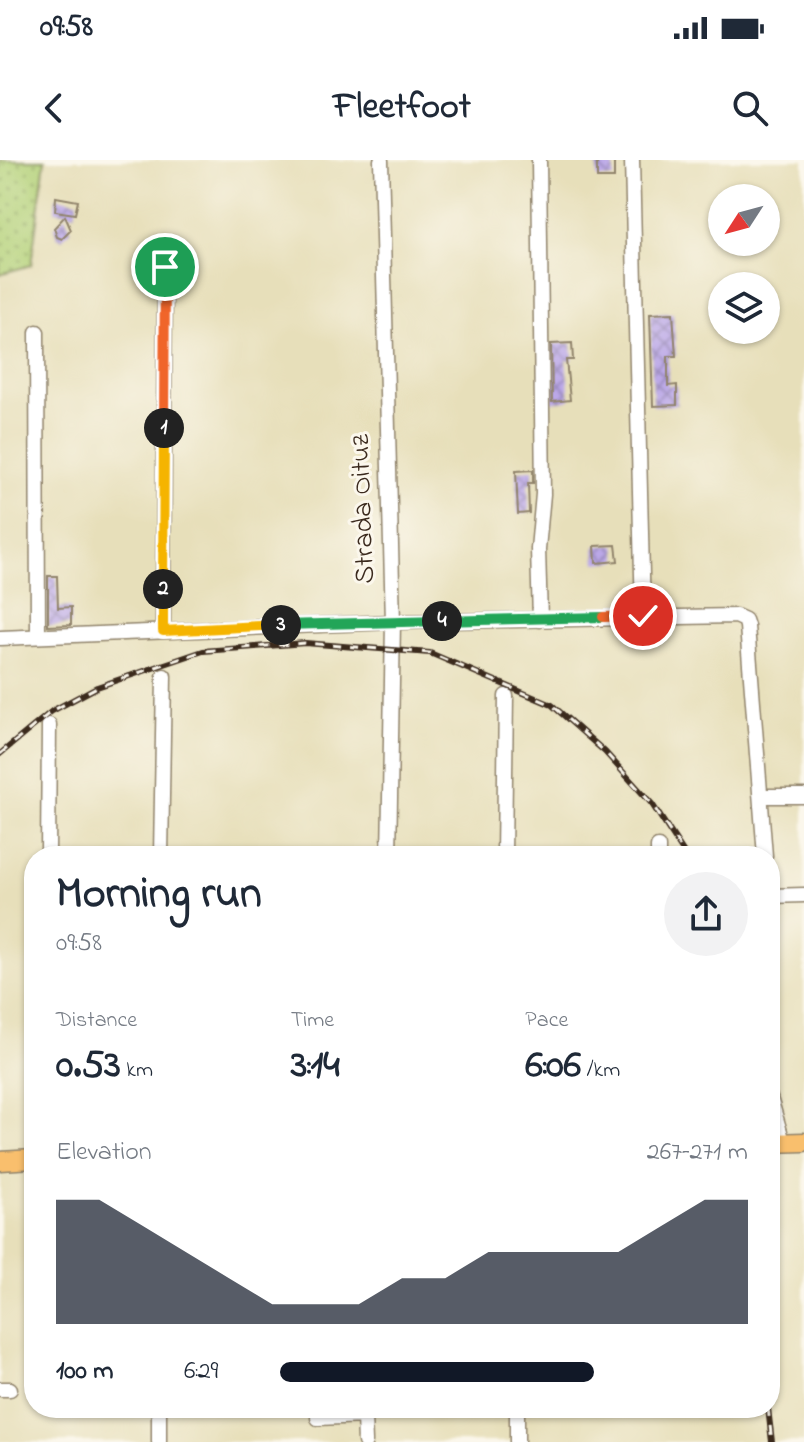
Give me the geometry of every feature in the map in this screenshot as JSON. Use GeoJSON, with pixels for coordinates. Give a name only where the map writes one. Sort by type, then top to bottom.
{"type":"FeatureCollection","features":[{"type":"Feature","properties":{"kind":"main road"},"geometry":{"type":"LineString","coordinates":[[780,1142],[804,1142]]}},
{"type":"Feature","properties":{"kind":"main road"},"geometry":{"type":"LineString","coordinates":[[0,1161],[24,1160]]}},
{"type":"Feature","properties":{"kind":"street","name":"Strada Oituz"},"geometry":{"type":"LineString","coordinates":[[381,160],[393,622],[389,846]]}},
{"type":"Feature","properties":{"kind":"street"},"geometry":{"type":"LineString","coordinates":[[539,160],[543,494],[538,549],[540,620]]}},
{"type":"Feature","properties":{"kind":"street"},"geometry":{"type":"LineString","coordinates":[[632,160],[638,549],[643,616]]}},
{"type":"Feature","properties":{"kind":"street"},"geometry":{"type":"LineString","coordinates":[[163,631],[165,267]]}},
{"type":"Feature","properties":{"kind":"street"},"geometry":{"type":"LineString","coordinates":[[37,332],[38,636]]}},
{"type":"Feature","properties":{"kind":"street"},"geometry":{"type":"LineString","coordinates":[[0,638],[393,622],[736,616],[745,620],[747,626],[765,846]]}},
{"type":"Feature","properties":{"kind":"street"},"geometry":{"type":"LineString","coordinates":[[161,846],[164,676]]}},
{"type":"Feature","properties":{"kind":"street"},"geometry":{"type":"LineString","coordinates":[[504,846],[506,696]]}},
{"type":"Feature","properties":{"kind":"street"},"geometry":{"type":"LineString","coordinates":[[48,846],[49,725]]}},
{"type":"Feature","properties":{"kind":"street"},"geometry":{"type":"LineString","coordinates":[[763,796],[804,796]]}},
{"type":"Feature","properties":{"kind":"street"},"geometry":{"type":"LineString","coordinates":[[780,896],[804,895]]}},
{"type":"Feature","properties":{"kind":"street"},"geometry":{"type":"LineString","coordinates":[[159,1418],[159,1442]]}},
{"type":"Feature","properties":{"kind":"street"},"geometry":{"type":"LineString","coordinates":[[364,1418],[365,1442]]}},
{"type":"Feature","properties":{"kind":"street"},"geometry":{"type":"LineString","coordinates":[[517,1418],[517,1442]]}},
{"type":"Feature","properties":{"kind":"green space"},"geometry":{"type":"Polygon","coordinates":[[[0,160],[45,160],[31,265],[0,274],[0,160]]]}},
{"type":"Feature","properties":{"kind":"building"},"geometry":{"type":"Polygon","coordinates":[[[614,161],[614,178],[597,178],[597,162],[614,161]]]}},
{"type":"Feature","properties":{"kind":"building"},"geometry":{"type":"Polygon","coordinates":[[[56,197],[78,201],[75,214],[55,211],[56,197]]]}},
{"type":"Feature","properties":{"kind":"building"},"geometry":{"type":"Polygon","coordinates":[[[65,216],[71,230],[62,239],[57,237],[54,228],[65,216]]]}},
{"type":"Feature","properties":{"kind":"building"},"geometry":{"type":"Polygon","coordinates":[[[673,313],[676,356],[668,356],[668,386],[677,385],[677,405],[653,406],[650,314],[673,313]]]}},
{"type":"Feature","properties":{"kind":"building"},"geometry":{"type":"Polygon","coordinates":[[[572,343],[573,360],[566,360],[570,400],[552,402],[551,344],[572,343]]]}},
{"type":"Feature","properties":{"kind":"building"},"geometry":{"type":"Polygon","coordinates":[[[533,470],[533,483],[528,483],[529,513],[518,514],[516,471],[533,470]]]}},
{"type":"Feature","properties":{"kind":"building"},"geometry":{"type":"Polygon","coordinates":[[[616,545],[618,561],[596,563],[595,546],[616,545]]]}},
{"type":"Feature","properties":{"kind":"building"},"geometry":{"type":"Polygon","coordinates":[[[48,576],[57,576],[58,608],[71,607],[71,625],[48,626],[48,576]]]}},
{"type":"Feature","properties":{"kind":"railway"},"geometry":{"type":"LineString","coordinates":[[0,754],[52,711],[97,687],[203,651],[305,643],[430,653],[552,705],[605,752],[652,804],[679,846]]}},
{"type":"Feature","properties":{"kind":"railway"},"geometry":{"type":"LineString","coordinates":[[769,1418],[772,1442]]}},
{"type":"Feature","properties":{"kind":"route"},"geometry":{"type":"LineString","coordinates":[[165,267],[163,631],[643,616]]}}]}
